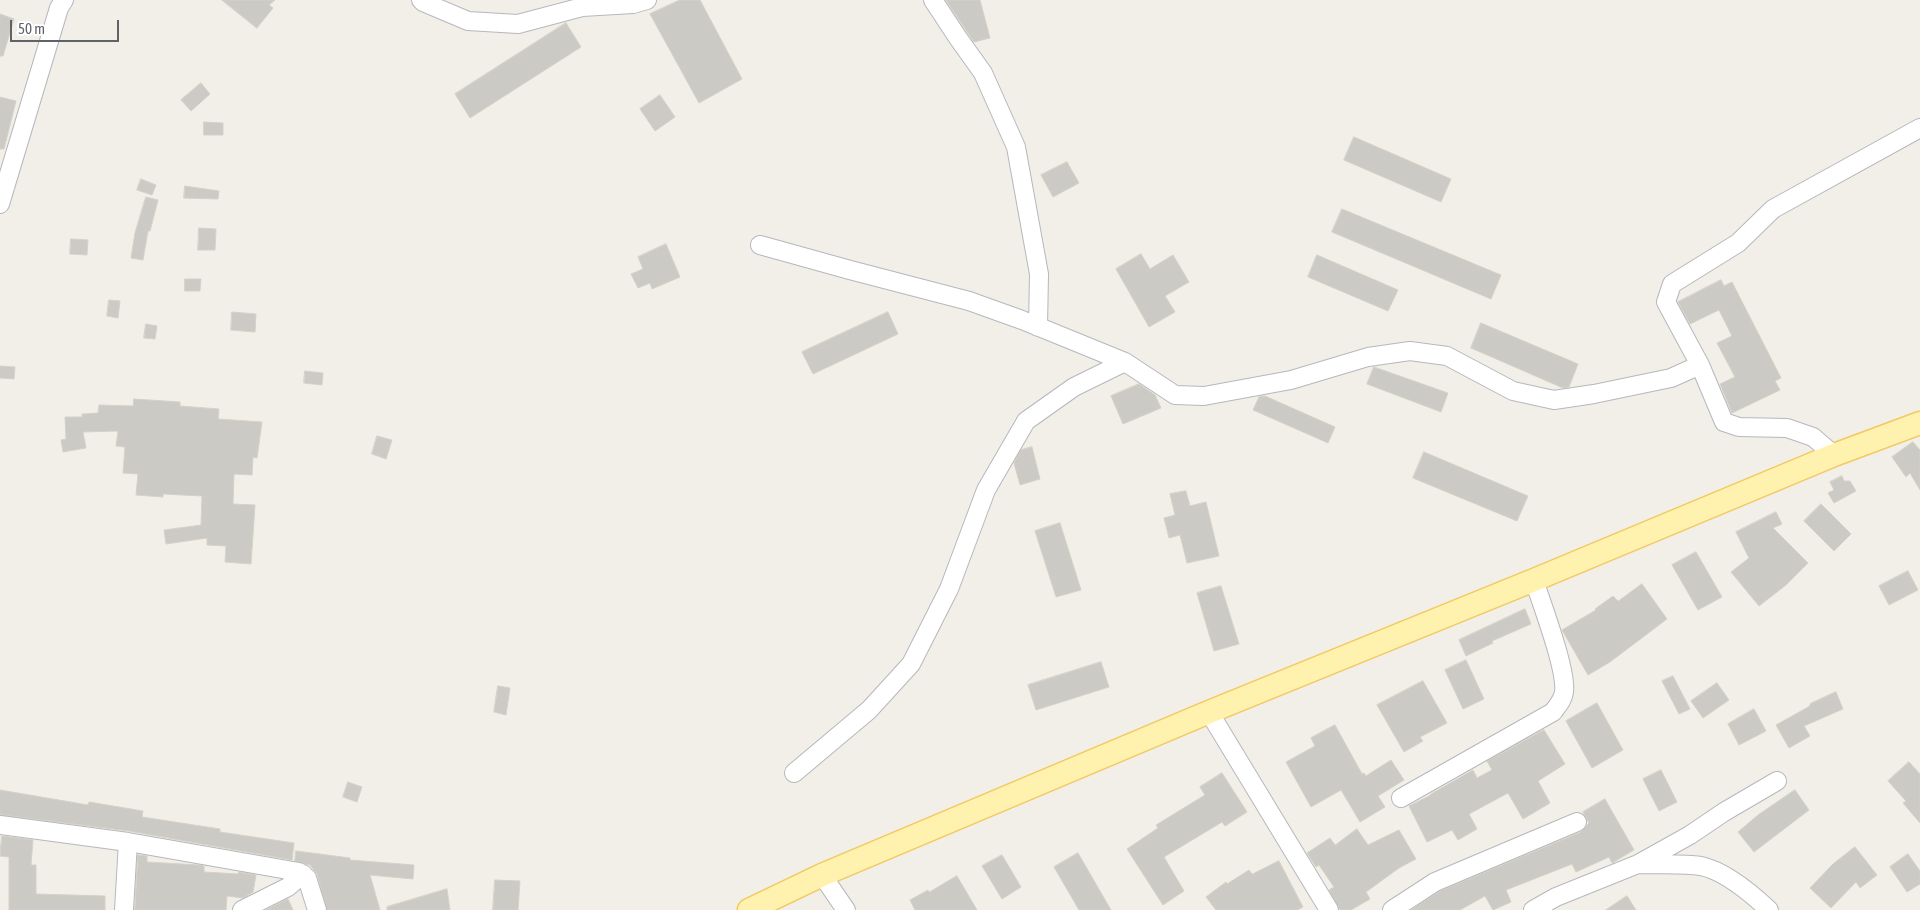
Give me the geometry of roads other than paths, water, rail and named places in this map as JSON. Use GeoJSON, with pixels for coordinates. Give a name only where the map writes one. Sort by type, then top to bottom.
{"type":"FeatureCollection","features":[{"type":"Feature","properties":{"kind":"main road"},"geometry":{"type":"LineString","coordinates":[[749,910],[822,875],[1209,712],[1534,580],[1834,455],[1920,422]]}},
{"type":"Feature","properties":{"kind":"street"},"geometry":{"type":"LineString","coordinates":[[0,204],[59,8],[64,0]]}},
{"type":"Feature","properties":{"kind":"street"},"geometry":{"type":"LineString","coordinates":[[422,0],[468,22],[518,24],[582,7],[634,4],[647,0]]}},
{"type":"Feature","properties":{"kind":"street"},"geometry":{"type":"LineString","coordinates":[[933,0],[983,73],[1016,147],[1039,274],[1038,327]]}},
{"type":"Feature","properties":{"kind":"street"},"geometry":{"type":"LineString","coordinates":[[1834,455],[1813,437],[1787,428],[1740,427],[1724,422],[1700,365],[1666,302],[1672,284],[1738,243],[1774,209],[1920,128]]}},
{"type":"Feature","properties":{"kind":"street"},"geometry":{"type":"LineString","coordinates":[[760,245],[969,301],[1125,362],[1175,395],[1204,396],[1292,380],[1368,357],[1410,351],[1447,356],[1513,391],[1554,400],[1671,378],[1700,365]]}},
{"type":"Feature","properties":{"kind":"street"},"geometry":{"type":"LineString","coordinates":[[794,773],[869,710],[911,664],[949,590],[986,490],[1026,421],[1074,387],[1125,362]]}},
{"type":"Feature","properties":{"kind":"street"},"geometry":{"type":"LineString","coordinates":[[1402,798],[1552,712],[1562,701],[1564,690],[1560,662],[1534,580]]}},
{"type":"Feature","properties":{"kind":"street"},"geometry":{"type":"LineString","coordinates":[[1209,712],[1329,910]]}},
{"type":"Feature","properties":{"kind":"street"},"geometry":{"type":"LineString","coordinates":[[1533,910],[1556,896],[1638,864],[1690,835],[1724,812],[1777,781]]}},
{"type":"Feature","properties":{"kind":"street"},"geometry":{"type":"LineString","coordinates":[[1392,910],[1435,882],[1577,822]]}},
{"type":"Feature","properties":{"kind":"street"},"geometry":{"type":"LineString","coordinates":[[0,825],[128,842],[299,872],[307,878],[317,910]]}},
{"type":"Feature","properties":{"kind":"street"},"geometry":{"type":"LineString","coordinates":[[124,910],[128,842]]}},
{"type":"Feature","properties":{"kind":"street"},"geometry":{"type":"LineString","coordinates":[[1638,864],[1702,866],[1722,875],[1756,898],[1769,910]]}},
{"type":"Feature","properties":{"kind":"street"},"geometry":{"type":"LineString","coordinates":[[242,910],[288,887],[304,874]]}},
{"type":"Feature","properties":{"kind":"street"},"geometry":{"type":"LineString","coordinates":[[822,875],[846,910]]}}]}
